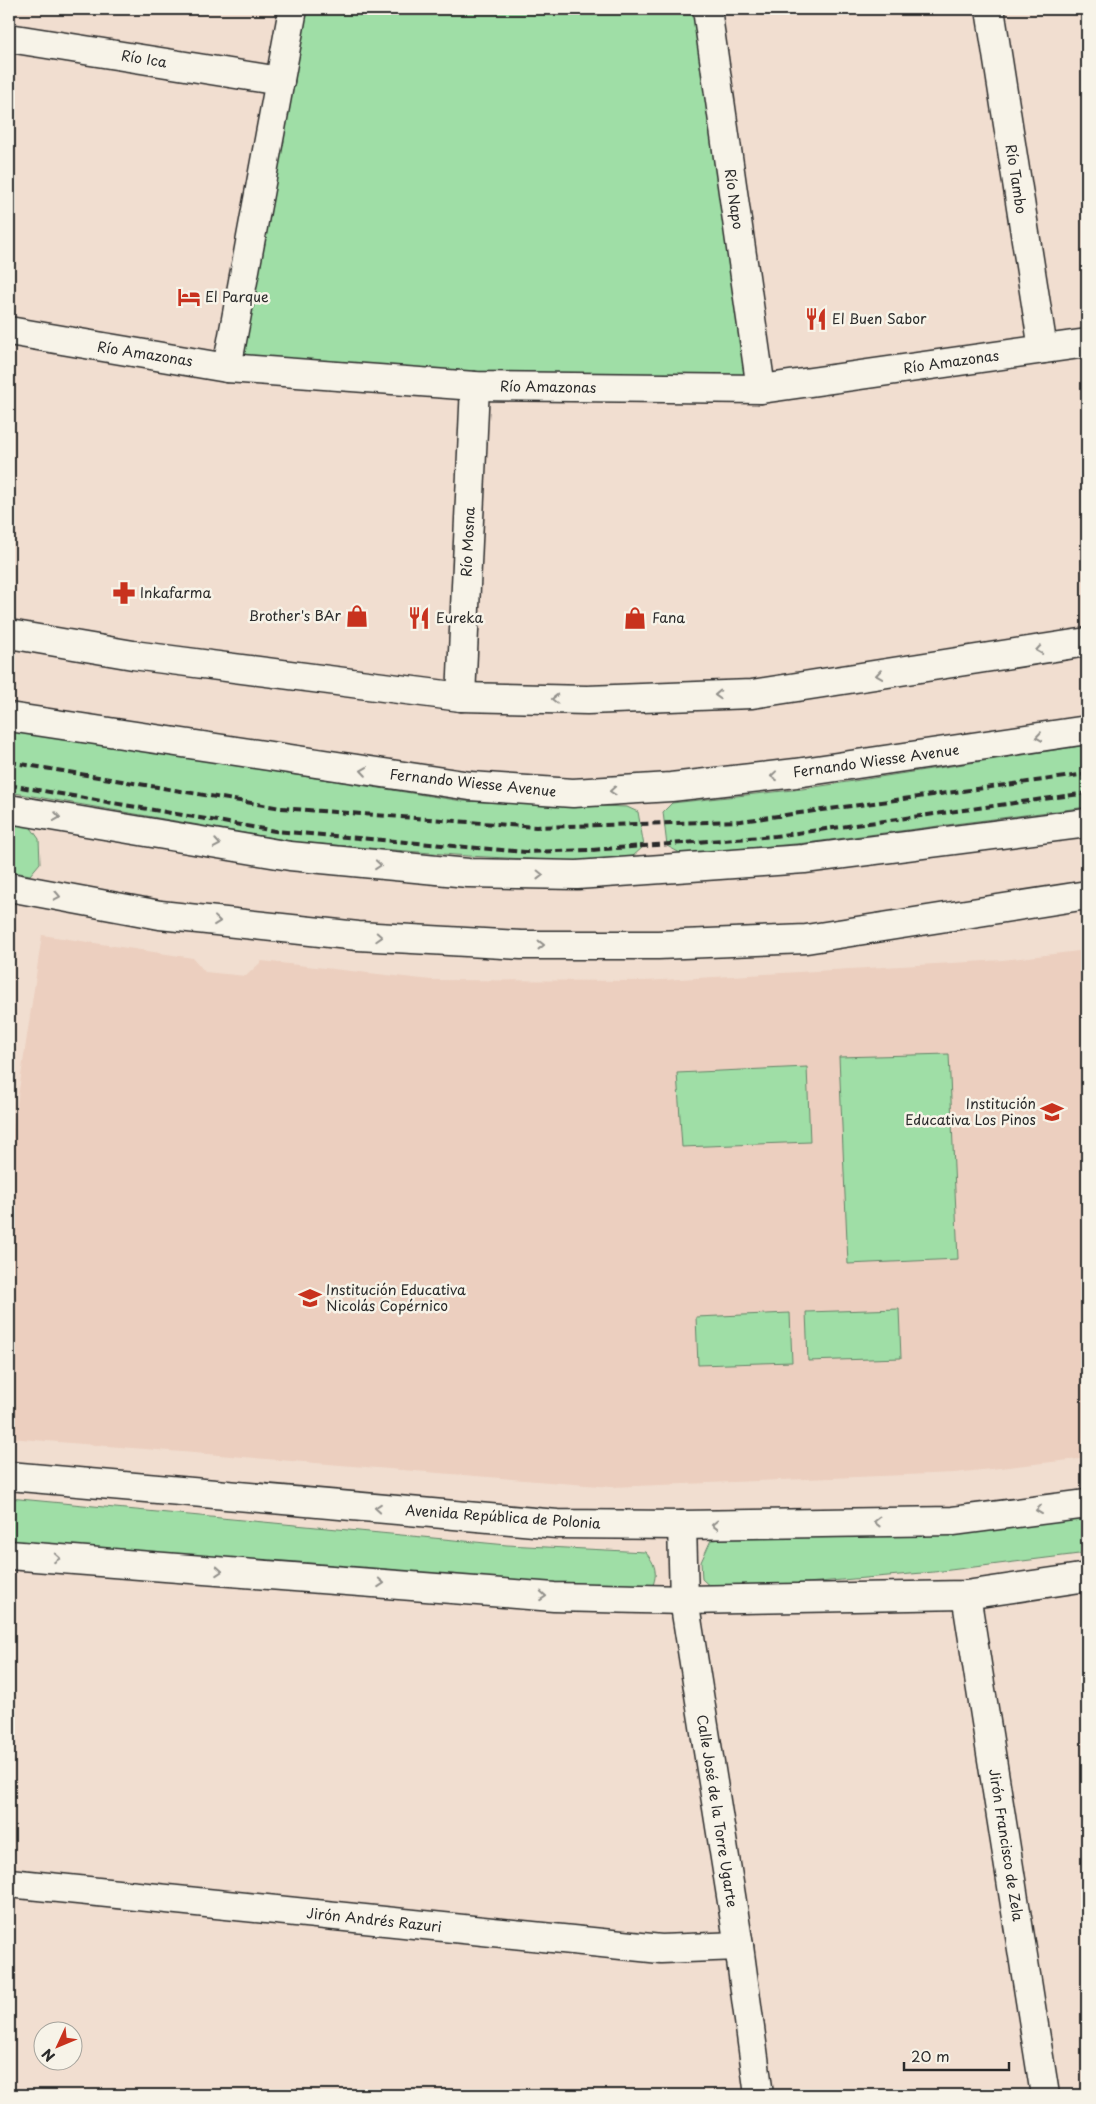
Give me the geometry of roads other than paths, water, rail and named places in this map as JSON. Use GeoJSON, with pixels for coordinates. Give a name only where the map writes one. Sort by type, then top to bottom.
{"type":"FeatureCollection","features":[{"type":"Feature","properties":{"kind":"main road"},"geometry":{"type":"LineString","coordinates":[[226,368],[293,9]]}},
{"type":"Feature","properties":{"kind":"main road","name":"Río Napo"},"geometry":{"type":"LineString","coordinates":[[707,9],[760,389]]}},
{"type":"Feature","properties":{"kind":"main road","name":"Río Tambo"},"geometry":{"type":"LineString","coordinates":[[990,9],[1043,349]]}},
{"type":"Feature","properties":{"kind":"main road","name":"Río Ica"},"geometry":{"type":"LineString","coordinates":[[9,38],[280,81]]}},
{"type":"Feature","properties":{"kind":"main road","name":"Río Amazonas"},"geometry":{"type":"LineString","coordinates":[[9,331],[226,368],[475,386],[760,389],[1087,343]]}},
{"type":"Feature","properties":{"kind":"main road","name":"Río Mosna"},"geometry":{"type":"LineString","coordinates":[[461,697],[475,386]]}},
{"type":"Feature","properties":{"kind":"main road"},"geometry":{"type":"LineString","coordinates":[[9,634],[133,655],[461,697],[588,700],[752,694],[1087,642]]}},
{"type":"Feature","properties":{"kind":"main road","name":"Fernando Wiesse Avenue"},"geometry":{"type":"LineString","coordinates":[[9,717],[460,784],[573,793],[670,787],[796,773],[1087,730]]}},
{"type":"Feature","properties":{"kind":"main road"},"geometry":{"type":"LineString","coordinates":[[9,809],[290,856],[468,873],[577,875],[804,859],[1087,823]]}},
{"type":"Feature","properties":{"kind":"main road"},"geometry":{"type":"LineString","coordinates":[[9,887],[170,916],[358,936],[521,945],[658,945],[806,939],[1087,895]]}},
{"type":"Feature","properties":{"kind":"main road","name":"Avenida República de Polonia"},"geometry":{"type":"LineString","coordinates":[[9,1476],[557,1524],[682,1526],[953,1521],[1087,1504]]}},
{"type":"Feature","properties":{"kind":"main road","name":"Calle José de la Torre Ugarte"},"geometry":{"type":"LineString","coordinates":[[682,1526],[684,1600],[739,1946],[759,2095]]}},
{"type":"Feature","properties":{"kind":"main road"},"geometry":{"type":"LineString","coordinates":[[9,1554],[554,1597],[684,1600],[966,1595],[1087,1577]]}},
{"type":"Feature","properties":{"kind":"main road","name":"Jirón Francisco de Zela"},"geometry":{"type":"LineString","coordinates":[[966,1595],[1045,2095]]}},
{"type":"Feature","properties":{"kind":"main road","name":"Jirón Andrés Razuri"},"geometry":{"type":"LineString","coordinates":[[9,1883],[661,1949],[739,1946]]}},
{"type":"Feature","properties":{"kind":"railway"},"geometry":{"type":"LineString","coordinates":[[9,762],[281,808],[536,827],[741,821],[1087,774]]}},
{"type":"Feature","properties":{"kind":"railway"},"geometry":{"type":"LineString","coordinates":[[9,785],[275,831],[525,852],[591,850],[775,836],[1087,793]]}},
{"type":"Feature","properties":{"kind":"place","name":"El Parque"},"geometry":{"type":"Point","coordinates":[189,297]}},
{"type":"Feature","properties":{"kind":"place","name":"El Buen Sabor"},"geometry":{"type":"Point","coordinates":[816,319]}},
{"type":"Feature","properties":{"kind":"place","name":"Inkafarma"},"geometry":{"type":"Point","coordinates":[124,593]}},
{"type":"Feature","properties":{"kind":"place","name":"Brother's BAr"},"geometry":{"type":"Point","coordinates":[357,616]}},
{"type":"Feature","properties":{"kind":"place","name":"Eureka"},"geometry":{"type":"Point","coordinates":[419,618]}},
{"type":"Feature","properties":{"kind":"place","name":"Fana"},"geometry":{"type":"Point","coordinates":[635,618]}},
{"type":"Feature","properties":{"kind":"place","name":"Institución Educativa Los Pinos"},"geometry":{"type":"Point","coordinates":[1052,1112]}},
{"type":"Feature","properties":{"kind":"place","name":"Institución Educativa Nicolás Copérnico"},"geometry":{"type":"Point","coordinates":[310,1298]}}]}
